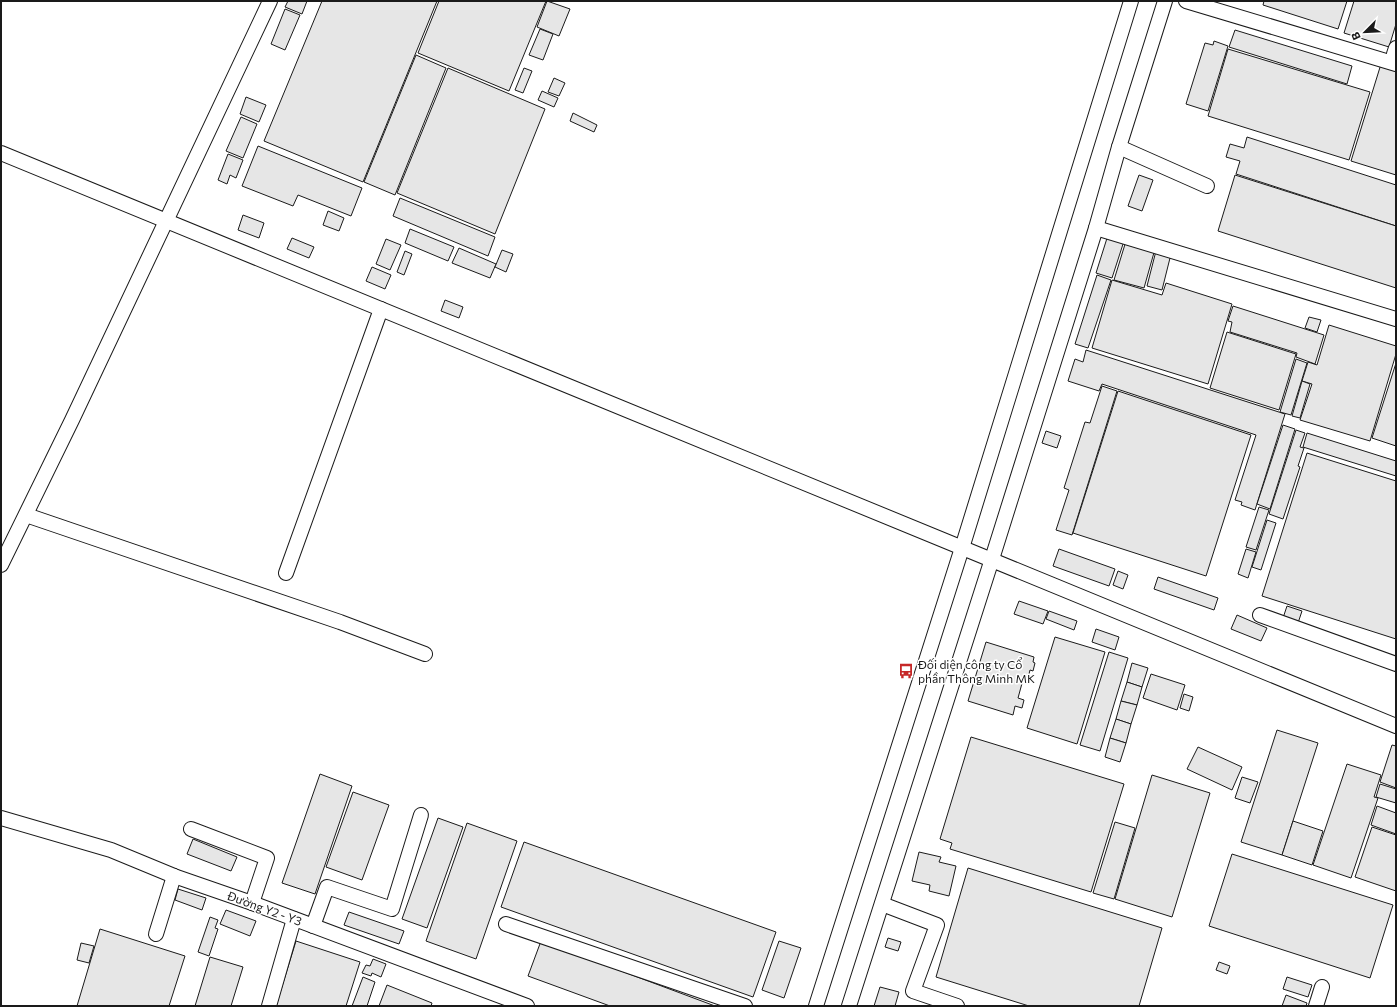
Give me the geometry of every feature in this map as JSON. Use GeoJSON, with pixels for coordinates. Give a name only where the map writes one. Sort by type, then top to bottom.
{"type":"FeatureCollection","features":[{"type":"Feature","properties":{"kind":"street"},"geometry":{"type":"LineString","coordinates":[[1,565],[72,420],[270,1]]}},
{"type":"Feature","properties":{"kind":"street"},"geometry":{"type":"LineString","coordinates":[[816,1006],[962,548],[1131,1]]}},
{"type":"Feature","properties":{"kind":"street"},"geometry":{"type":"LineString","coordinates":[[849,1006],[992,559],[1096,228],[1119,147],[1165,1]]}},
{"type":"Feature","properties":{"kind":"street"},"geometry":{"type":"LineString","coordinates":[[1186,1],[1395,55]]}},
{"type":"Feature","properties":{"kind":"street"},"geometry":{"type":"LineString","coordinates":[[1119,147],[1207,186]]}},
{"type":"Feature","properties":{"kind":"street"},"geometry":{"type":"LineString","coordinates":[[1,153],[1396,726]]}},
{"type":"Feature","properties":{"kind":"street"},"geometry":{"type":"LineString","coordinates":[[1096,228],[1396,319]]}},
{"type":"Feature","properties":{"kind":"street"},"geometry":{"type":"LineString","coordinates":[[286,573],[381,309]]}},
{"type":"Feature","properties":{"kind":"street"},"geometry":{"type":"LineString","coordinates":[[26,515],[340,622],[425,654]]}},
{"type":"Feature","properties":{"kind":"street"},"geometry":{"type":"LineString","coordinates":[[1260,615],[1396,664]]}},
{"type":"Feature","properties":{"kind":"street"},"geometry":{"type":"LineString","coordinates":[[313,926],[327,887],[392,909],[421,815]]}},
{"type":"Feature","properties":{"kind":"street","name":"Đường Y2 - Y3"},"geometry":{"type":"LineString","coordinates":[[1,818],[111,850],[174,876],[252,903],[527,1006]]}},
{"type":"Feature","properties":{"kind":"street"},"geometry":{"type":"LineString","coordinates":[[191,829],[267,858],[252,903]]}},
{"type":"Feature","properties":{"kind":"street"},"geometry":{"type":"LineString","coordinates":[[156,934],[174,876]]}},
{"type":"Feature","properties":{"kind":"street"},"geometry":{"type":"LineString","coordinates":[[882,904],[937,925],[913,991],[957,1006]]}},
{"type":"Feature","properties":{"kind":"street"},"geometry":{"type":"LineString","coordinates":[[269,1006],[294,919]]}},
{"type":"Feature","properties":{"kind":"street"},"geometry":{"type":"LineString","coordinates":[[506,924],[745,1006]]}},
{"type":"Feature","properties":{"kind":"street"},"geometry":{"type":"LineString","coordinates":[[1316,1006],[1322,987]]}},
{"type":"Feature","properties":{"kind":"building"},"geometry":{"type":"Polygon","coordinates":[[[288,1],[307,1],[302,14],[285,7],[288,1]]]}},
{"type":"Feature","properties":{"kind":"building"},"geometry":{"type":"Polygon","coordinates":[[[322,1],[437,1],[363,182],[264,141],[322,1]]]}},
{"type":"Feature","properties":{"kind":"building"},"geometry":{"type":"Polygon","coordinates":[[[439,1],[546,1],[509,91],[418,53],[439,1]]]}},
{"type":"Feature","properties":{"kind":"building"},"geometry":{"type":"Polygon","coordinates":[[[547,1],[570,9],[559,36],[537,27],[547,1]]]}},
{"type":"Feature","properties":{"kind":"building"},"geometry":{"type":"Polygon","coordinates":[[[1264,1],[1347,1],[1338,29],[1263,5],[1264,1]]]}},
{"type":"Feature","properties":{"kind":"building"},"geometry":{"type":"Polygon","coordinates":[[[1354,1],[1396,1],[1396,24],[1389,47],[1344,33],[1354,1]]]}},
{"type":"Feature","properties":{"kind":"building"},"geometry":{"type":"Polygon","coordinates":[[[285,9],[300,15],[285,50],[271,44],[285,9]]]}},
{"type":"Feature","properties":{"kind":"building"},"geometry":{"type":"Polygon","coordinates":[[[540,29],[553,34],[543,60],[529,55],[540,29]]]}},
{"type":"Feature","properties":{"kind":"building"},"geometry":{"type":"Polygon","coordinates":[[[1235,30],[1352,66],[1347,84],[1229,47],[1235,30]]]}},
{"type":"Feature","properties":{"kind":"building"},"geometry":{"type":"Polygon","coordinates":[[[1214,41],[1228,46],[1208,111],[1186,104],[1205,43],[1213,45],[1214,41]]]}},
{"type":"Feature","properties":{"kind":"building"},"geometry":{"type":"Polygon","coordinates":[[[1228,49],[1370,92],[1349,160],[1208,116],[1228,49]]]}},
{"type":"Feature","properties":{"kind":"building"},"geometry":{"type":"Polygon","coordinates":[[[416,55],[446,68],[395,195],[364,182],[416,55]]]}},
{"type":"Feature","properties":{"kind":"building"},"geometry":{"type":"Polygon","coordinates":[[[1381,64],[1396,69],[1396,175],[1351,161],[1381,64]]]}},
{"type":"Feature","properties":{"kind":"building"},"geometry":{"type":"Polygon","coordinates":[[[448,68],[545,109],[495,234],[397,193],[448,68]]]}},
{"type":"Feature","properties":{"kind":"building"},"geometry":{"type":"Polygon","coordinates":[[[524,68],[532,71],[523,93],[515,90],[524,68]]]}},
{"type":"Feature","properties":{"kind":"building"},"geometry":{"type":"Polygon","coordinates":[[[554,78],[565,83],[559,96],[548,92],[554,78]]]}},
{"type":"Feature","properties":{"kind":"building"},"geometry":{"type":"Polygon","coordinates":[[[542,91],[558,98],[554,107],[538,100],[542,91]]]}},
{"type":"Feature","properties":{"kind":"building"},"geometry":{"type":"Polygon","coordinates":[[[246,97],[266,105],[259,122],[240,114],[246,97]]]}},
{"type":"Feature","properties":{"kind":"building"},"geometry":{"type":"Polygon","coordinates":[[[573,113],[597,125],[594,132],[570,121],[573,113]]]}},
{"type":"Feature","properties":{"kind":"building"},"geometry":{"type":"Polygon","coordinates":[[[241,117],[257,124],[243,158],[226,151],[241,117]]]}},
{"type":"Feature","properties":{"kind":"building"},"geometry":{"type":"Polygon","coordinates":[[[1247,137],[1396,185],[1396,226],[1236,174],[1240,161],[1226,157],[1230,144],[1244,148],[1247,137]]]}},
{"type":"Feature","properties":{"kind":"building"},"geometry":{"type":"Polygon","coordinates":[[[258,146],[362,188],[351,216],[298,195],[293,206],[242,186],[258,146]]]}},
{"type":"Feature","properties":{"kind":"building"},"geometry":{"type":"Polygon","coordinates":[[[228,154],[243,160],[236,178],[230,175],[227,184],[218,180],[228,154]]]}},
{"type":"Feature","properties":{"kind":"building"},"geometry":{"type":"Polygon","coordinates":[[[1139,175],[1153,180],[1142,211],[1128,206],[1139,175]]]}},
{"type":"Feature","properties":{"kind":"building"},"geometry":{"type":"Polygon","coordinates":[[[1235,175],[1396,226],[1396,288],[1218,231],[1235,175]]]}},
{"type":"Feature","properties":{"kind":"building"},"geometry":{"type":"Polygon","coordinates":[[[400,198],[495,237],[488,256],[393,216],[400,198]]]}},
{"type":"Feature","properties":{"kind":"building"},"geometry":{"type":"Polygon","coordinates":[[[328,211],[344,218],[339,231],[323,225],[328,211]]]}},
{"type":"Feature","properties":{"kind":"building"},"geometry":{"type":"Polygon","coordinates":[[[243,215],[264,223],[259,238],[238,230],[243,215]]]}},
{"type":"Feature","properties":{"kind":"building"},"geometry":{"type":"Polygon","coordinates":[[[410,229],[454,247],[448,261],[405,243],[410,229]]]}},
{"type":"Feature","properties":{"kind":"building"},"geometry":{"type":"Polygon","coordinates":[[[1108,235],[1124,241],[1112,278],[1096,273],[1108,235]]]}},
{"type":"Feature","properties":{"kind":"building"},"geometry":{"type":"Polygon","coordinates":[[[292,238],[314,247],[309,258],[287,249],[292,238]]]}},
{"type":"Feature","properties":{"kind":"building"},"geometry":{"type":"Polygon","coordinates":[[[386,239],[401,245],[390,270],[376,264],[386,239]]]}},
{"type":"Feature","properties":{"kind":"building"},"geometry":{"type":"Polygon","coordinates":[[[1126,241],[1155,249],[1144,288],[1114,280],[1126,241]]]}},
{"type":"Feature","properties":{"kind":"building"},"geometry":{"type":"Polygon","coordinates":[[[1157,247],[1166,250],[1170,258],[1162,290],[1147,286],[1157,247]]]}},
{"type":"Feature","properties":{"kind":"building"},"geometry":{"type":"Polygon","coordinates":[[[459,248],[496,264],[490,278],[452,263],[459,248]]]}},
{"type":"Feature","properties":{"kind":"building"},"geometry":{"type":"Polygon","coordinates":[[[502,250],[513,254],[506,272],[495,267],[502,250]]]}},
{"type":"Feature","properties":{"kind":"building"},"geometry":{"type":"Polygon","coordinates":[[[405,251],[412,254],[404,275],[397,272],[405,251]]]}},
{"type":"Feature","properties":{"kind":"building"},"geometry":{"type":"Polygon","coordinates":[[[372,267],[391,275],[385,289],[366,281],[372,267]]]}},
{"type":"Feature","properties":{"kind":"building"},"geometry":{"type":"Polygon","coordinates":[[[1097,275],[1111,280],[1088,348],[1075,344],[1097,275]]]}},
{"type":"Feature","properties":{"kind":"building"},"geometry":{"type":"Polygon","coordinates":[[[1112,280],[1162,295],[1166,283],[1232,304],[1208,384],[1092,348],[1112,280]]]}},
{"type":"Feature","properties":{"kind":"building"},"geometry":{"type":"Polygon","coordinates":[[[445,300],[463,307],[459,318],[441,311],[445,300]]]}},
{"type":"Feature","properties":{"kind":"building"},"geometry":{"type":"Polygon","coordinates":[[[1233,306],[1324,335],[1315,364],[1296,357],[1297,353],[1230,332],[1232,322],[1228,321],[1233,306]]]}},
{"type":"Feature","properties":{"kind":"building"},"geometry":{"type":"Polygon","coordinates":[[[1309,317],[1321,320],[1317,332],[1305,328],[1309,317]]]}},
{"type":"Feature","properties":{"kind":"building"},"geometry":{"type":"Polygon","coordinates":[[[1329,325],[1396,346],[1396,354],[1370,441],[1300,420],[1312,384],[1302,381],[1308,362],[1317,365],[1329,325]]]}},
{"type":"Feature","properties":{"kind":"building"},"geometry":{"type":"Polygon","coordinates":[[[1227,332],[1296,354],[1279,410],[1210,388],[1227,332]]]}},
{"type":"Feature","properties":{"kind":"building"},"geometry":{"type":"Polygon","coordinates":[[[1086,350],[1285,414],[1255,510],[1241,505],[1242,502],[1235,500],[1256,435],[1102,384],[1099,391],[1068,381],[1075,359],[1083,362],[1086,350]]]}},
{"type":"Feature","properties":{"kind":"building"},"geometry":{"type":"Polygon","coordinates":[[[1296,359],[1307,363],[1291,415],[1280,412],[1296,359]]]}},
{"type":"Feature","properties":{"kind":"building"},"geometry":{"type":"Polygon","coordinates":[[[1396,363],[1396,446],[1372,438],[1396,363]]]}},
{"type":"Feature","properties":{"kind":"building"},"geometry":{"type":"Polygon","coordinates":[[[1302,381],[1310,384],[1300,418],[1292,416],[1302,381]]]}},
{"type":"Feature","properties":{"kind":"building"},"geometry":{"type":"Polygon","coordinates":[[[1102,386],[1117,391],[1072,535],[1056,530],[1069,490],[1064,488],[1085,422],[1090,423],[1102,386]]]}},
{"type":"Feature","properties":{"kind":"building"},"geometry":{"type":"Polygon","coordinates":[[[1118,391],[1251,435],[1206,576],[1073,533],[1118,391]]]}},
{"type":"Feature","properties":{"kind":"building"},"geometry":{"type":"Polygon","coordinates":[[[1283,425],[1295,429],[1270,509],[1257,504],[1283,425]]]}},
{"type":"Feature","properties":{"kind":"building"},"geometry":{"type":"Polygon","coordinates":[[[1296,430],[1305,433],[1300,447],[1304,448],[1298,466],[1300,467],[1283,519],[1269,514],[1296,430]]]}},
{"type":"Feature","properties":{"kind":"building"},"geometry":{"type":"Polygon","coordinates":[[[1046,431],[1061,436],[1057,448],[1042,443],[1046,431]]]}},
{"type":"Feature","properties":{"kind":"building"},"geometry":{"type":"Polygon","coordinates":[[[1307,433],[1396,461],[1396,476],[1303,447],[1307,433]]]}},
{"type":"Feature","properties":{"kind":"building"},"geometry":{"type":"Polygon","coordinates":[[[1307,453],[1396,481],[1396,639],[1262,596],[1307,453]]]}},
{"type":"Feature","properties":{"kind":"building"},"geometry":{"type":"Polygon","coordinates":[[[1259,507],[1269,510],[1256,550],[1246,547],[1259,507]]]}},
{"type":"Feature","properties":{"kind":"building"},"geometry":{"type":"Polygon","coordinates":[[[1267,520],[1276,523],[1261,570],[1252,567],[1267,520]]]}},
{"type":"Feature","properties":{"kind":"building"},"geometry":{"type":"Polygon","coordinates":[[[1059,549],[1115,569],[1109,586],[1053,566],[1059,549]]]}},
{"type":"Feature","properties":{"kind":"building"},"geometry":{"type":"Polygon","coordinates":[[[1246,549],[1256,552],[1248,578],[1238,574],[1246,549]]]}},
{"type":"Feature","properties":{"kind":"building"},"geometry":{"type":"Polygon","coordinates":[[[1118,571],[1128,575],[1123,589],[1113,585],[1118,571]]]}},
{"type":"Feature","properties":{"kind":"building"},"geometry":{"type":"Polygon","coordinates":[[[1158,577],[1218,598],[1214,610],[1154,589],[1158,577]]]}},
{"type":"Feature","properties":{"kind":"building"},"geometry":{"type":"Polygon","coordinates":[[[1019,601],[1048,611],[1043,624],[1014,614],[1019,601]]]}},
{"type":"Feature","properties":{"kind":"building"},"geometry":{"type":"Polygon","coordinates":[[[1287,606],[1302,611],[1298,623],[1283,618],[1287,606]]]}},
{"type":"Feature","properties":{"kind":"building"},"geometry":{"type":"Polygon","coordinates":[[[1049,611],[1077,621],[1074,630],[1046,619],[1049,611]]]}},
{"type":"Feature","properties":{"kind":"building"},"geometry":{"type":"Polygon","coordinates":[[[1237,615],[1267,628],[1261,641],[1231,629],[1237,615]]]}},
{"type":"Feature","properties":{"kind":"building"},"geometry":{"type":"Polygon","coordinates":[[[1096,629],[1119,637],[1115,650],[1092,642],[1096,629]]]}},
{"type":"Feature","properties":{"kind":"building"},"geometry":{"type":"Polygon","coordinates":[[[1055,637],[1105,652],[1077,744],[1027,728],[1055,637]]]}},
{"type":"Feature","properties":{"kind":"building"},"geometry":{"type":"Polygon","coordinates":[[[986,642],[1034,657],[1033,662],[1035,663],[1033,671],[1030,670],[1028,678],[1024,676],[1018,698],[1024,700],[1022,708],[1015,706],[1013,715],[968,701],[986,642]]]}},
{"type":"Feature","properties":{"kind":"building"},"geometry":{"type":"Polygon","coordinates":[[[1109,652],[1128,658],[1100,751],[1080,745],[1109,652]]]}},
{"type":"Feature","properties":{"kind":"building"},"geometry":{"type":"Polygon","coordinates":[[[1132,663],[1148,668],[1142,687],[1127,682],[1132,663]]]}},
{"type":"Feature","properties":{"kind":"building"},"geometry":{"type":"Polygon","coordinates":[[[1151,674],[1185,685],[1177,710],[1143,698],[1151,674]]]}},
{"type":"Feature","properties":{"kind":"building"},"geometry":{"type":"Polygon","coordinates":[[[1127,682],[1142,687],[1137,705],[1121,701],[1127,682]]]}},
{"type":"Feature","properties":{"kind":"building"},"geometry":{"type":"Polygon","coordinates":[[[1184,694],[1193,697],[1189,711],[1180,708],[1184,694]]]}},
{"type":"Feature","properties":{"kind":"building"},"geometry":{"type":"Polygon","coordinates":[[[1121,701],[1137,705],[1131,724],[1116,719],[1121,701]]]}},
{"type":"Feature","properties":{"kind":"building"},"geometry":{"type":"Polygon","coordinates":[[[1116,719],[1131,724],[1126,743],[1110,738],[1116,719]]]}},
{"type":"Feature","properties":{"kind":"building"},"geometry":{"type":"Polygon","coordinates":[[[1277,730],[1318,743],[1282,855],[1241,842],[1277,730]]]}},
{"type":"Feature","properties":{"kind":"building"},"geometry":{"type":"Polygon","coordinates":[[[971,737],[1124,784],[1091,892],[950,849],[952,843],[940,839],[971,737]]]}},
{"type":"Feature","properties":{"kind":"building"},"geometry":{"type":"Polygon","coordinates":[[[1110,738],[1126,743],[1120,762],[1105,757],[1110,738]]]}},
{"type":"Feature","properties":{"kind":"building"},"geometry":{"type":"Polygon","coordinates":[[[1392,745],[1396,746],[1396,788],[1380,782],[1392,745]]]}},
{"type":"Feature","properties":{"kind":"building"},"geometry":{"type":"Polygon","coordinates":[[[1198,747],[1242,767],[1232,790],[1187,769],[1198,747]]]}},
{"type":"Feature","properties":{"kind":"building"},"geometry":{"type":"Polygon","coordinates":[[[1347,764],[1381,775],[1374,797],[1378,798],[1351,878],[1313,865],[1347,764]]]}},
{"type":"Feature","properties":{"kind":"building"},"geometry":{"type":"Polygon","coordinates":[[[320,774],[352,786],[315,894],[282,883],[320,774]]]}},
{"type":"Feature","properties":{"kind":"building"},"geometry":{"type":"Polygon","coordinates":[[[1152,775],[1210,793],[1172,917],[1115,899],[1152,775]]]}},
{"type":"Feature","properties":{"kind":"building"},"geometry":{"type":"Polygon","coordinates":[[[1242,777],[1258,782],[1250,803],[1235,798],[1242,777]]]}},
{"type":"Feature","properties":{"kind":"building"},"geometry":{"type":"Polygon","coordinates":[[[1380,784],[1396,789],[1396,803],[1376,797],[1380,784]]]}},
{"type":"Feature","properties":{"kind":"building"},"geometry":{"type":"Polygon","coordinates":[[[353,792],[389,805],[362,880],[326,867],[353,792]]]}},
{"type":"Feature","properties":{"kind":"building"},"geometry":{"type":"Polygon","coordinates":[[[1377,806],[1396,813],[1396,834],[1371,825],[1377,806]]]}},
{"type":"Feature","properties":{"kind":"building"},"geometry":{"type":"Polygon","coordinates":[[[438,818],[463,827],[427,928],[402,919],[438,818]]]}},
{"type":"Feature","properties":{"kind":"building"},"geometry":{"type":"Polygon","coordinates":[[[1293,821],[1323,831],[1312,865],[1282,855],[1293,821]]]}},
{"type":"Feature","properties":{"kind":"building"},"geometry":{"type":"Polygon","coordinates":[[[1115,822],[1135,828],[1114,899],[1093,893],[1115,822]]]}},
{"type":"Feature","properties":{"kind":"building"},"geometry":{"type":"Polygon","coordinates":[[[467,823],[517,841],[476,959],[426,941],[467,823]]]}},
{"type":"Feature","properties":{"kind":"building"},"geometry":{"type":"Polygon","coordinates":[[[1372,827],[1396,835],[1396,891],[1355,877],[1372,827]]]}},
{"type":"Feature","properties":{"kind":"building"},"geometry":{"type":"Polygon","coordinates":[[[193,839],[237,857],[231,871],[187,854],[193,839]]]}},
{"type":"Feature","properties":{"kind":"building"},"geometry":{"type":"Polygon","coordinates":[[[524,842],[776,932],[753,997],[501,907],[524,842]]]}},
{"type":"Feature","properties":{"kind":"building"},"geometry":{"type":"Polygon","coordinates":[[[919,852],[941,857],[939,862],[956,866],[949,896],[929,891],[930,885],[912,881],[919,852]]]}},
{"type":"Feature","properties":{"kind":"building"},"geometry":{"type":"Polygon","coordinates":[[[1232,854],[1393,905],[1370,978],[1209,926],[1232,854]]]}},
{"type":"Feature","properties":{"kind":"building"},"geometry":{"type":"Polygon","coordinates":[[[968,868],[1162,928],[1139,1006],[1029,1006],[936,977],[968,868]]]}},
{"type":"Feature","properties":{"kind":"building"},"geometry":{"type":"Polygon","coordinates":[[[178,889],[206,898],[202,910],[175,900],[178,889]]]}},
{"type":"Feature","properties":{"kind":"building"},"geometry":{"type":"Polygon","coordinates":[[[226,910],[256,921],[250,936],[220,924],[226,910]]]}},
{"type":"Feature","properties":{"kind":"building"},"geometry":{"type":"Polygon","coordinates":[[[349,912],[404,931],[399,944],[344,925],[349,912]]]}},
{"type":"Feature","properties":{"kind":"building"},"geometry":{"type":"Polygon","coordinates":[[[210,917],[218,920],[215,928],[218,929],[209,956],[198,952],[210,917]]]}},
{"type":"Feature","properties":{"kind":"building"},"geometry":{"type":"Polygon","coordinates":[[[100,929],[185,956],[169,1006],[77,1006],[100,929]]]}},
{"type":"Feature","properties":{"kind":"building"},"geometry":{"type":"Polygon","coordinates":[[[888,938],[901,942],[898,951],[885,947],[888,938]]]}},
{"type":"Feature","properties":{"kind":"building"},"geometry":{"type":"Polygon","coordinates":[[[296,941],[360,962],[346,1006],[276,1006],[296,941]]]}},
{"type":"Feature","properties":{"kind":"building"},"geometry":{"type":"Polygon","coordinates":[[[541,941],[715,1006],[610,1006],[528,976],[541,941]]]}},
{"type":"Feature","properties":{"kind":"building"},"geometry":{"type":"Polygon","coordinates":[[[779,941],[801,948],[784,998],[762,990],[779,941]]]}},
{"type":"Feature","properties":{"kind":"building"},"geometry":{"type":"Polygon","coordinates":[[[81,943],[94,946],[89,963],[77,960],[81,943]]]}},
{"type":"Feature","properties":{"kind":"building"},"geometry":{"type":"Polygon","coordinates":[[[210,957],[243,967],[231,1006],[195,1006],[210,957]]]}},
{"type":"Feature","properties":{"kind":"building"},"geometry":{"type":"Polygon","coordinates":[[[373,959],[386,964],[381,977],[372,973],[371,976],[362,973],[366,965],[370,966],[373,959]]]}},
{"type":"Feature","properties":{"kind":"building"},"geometry":{"type":"Polygon","coordinates":[[[1219,962],[1230,966],[1227,974],[1216,970],[1219,962]]]}},
{"type":"Feature","properties":{"kind":"building"},"geometry":{"type":"Polygon","coordinates":[[[363,977],[375,982],[367,1006],[352,1006],[363,977]]]}},
{"type":"Feature","properties":{"kind":"building"},"geometry":{"type":"Polygon","coordinates":[[[1287,977],[1312,985],[1308,997],[1283,989],[1287,977]]]}},
{"type":"Feature","properties":{"kind":"building"},"geometry":{"type":"Polygon","coordinates":[[[387,985],[432,1003],[431,1006],[379,1006],[387,985]]]}},
{"type":"Feature","properties":{"kind":"building"},"geometry":{"type":"Polygon","coordinates":[[[880,987],[899,992],[895,1006],[874,1006],[880,987]]]}},
{"type":"Feature","properties":{"kind":"building"},"geometry":{"type":"Polygon","coordinates":[[[1286,995],[1307,1003],[1306,1006],[1282,1006],[1286,995]]]}},
{"type":"Feature","properties":{"kind":"place","name":"Đối diện công ty Cổ phần Thông Minh MK"},"geometry":{"type":"Point","coordinates":[906,671]}}]}
